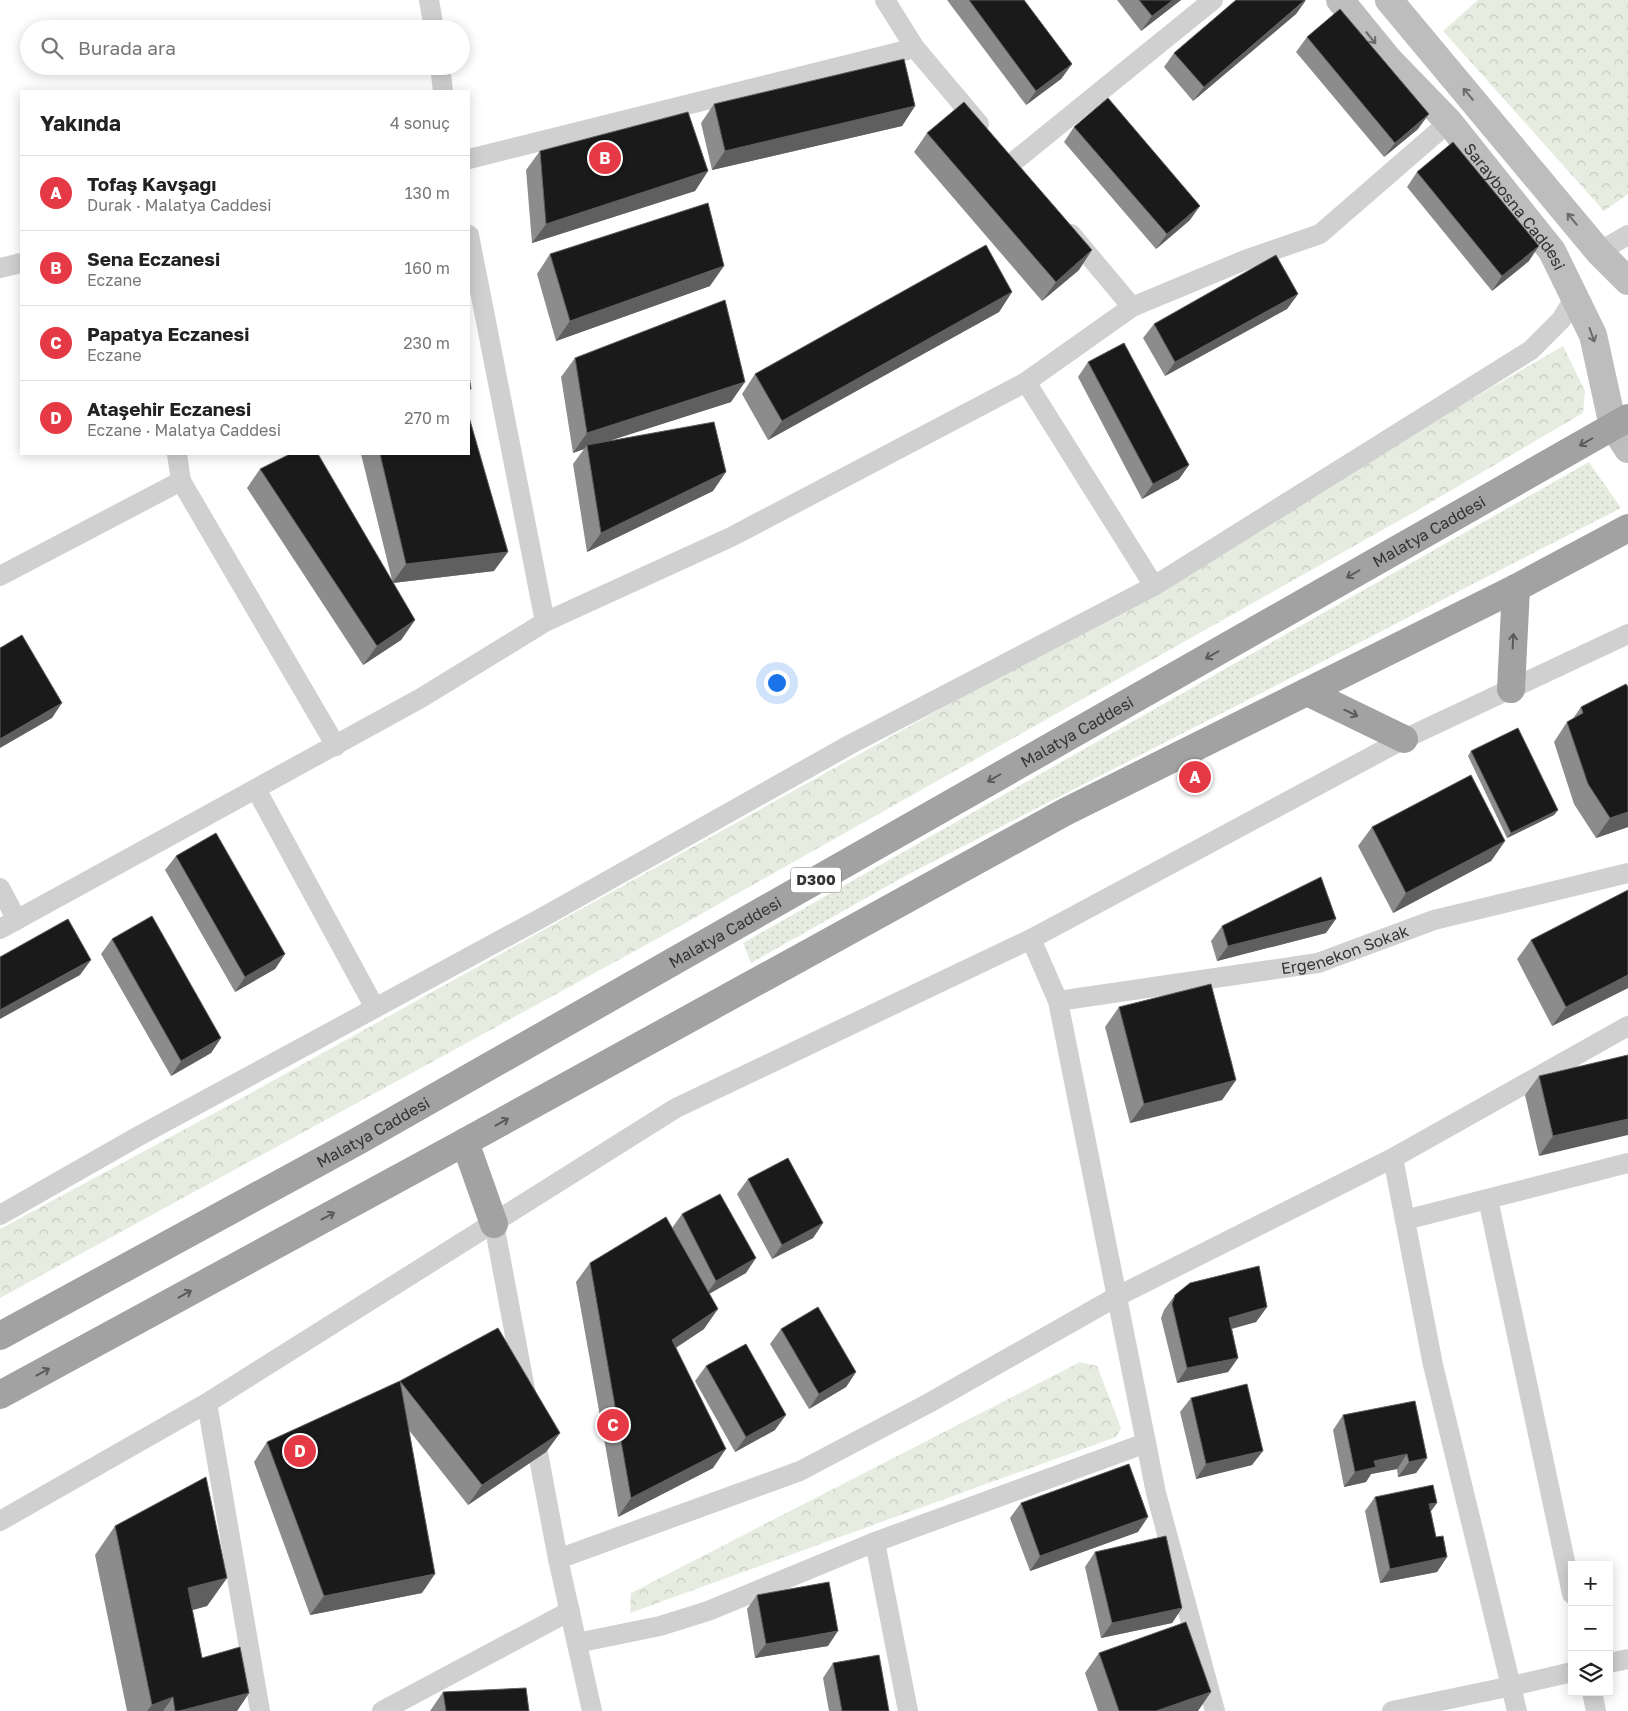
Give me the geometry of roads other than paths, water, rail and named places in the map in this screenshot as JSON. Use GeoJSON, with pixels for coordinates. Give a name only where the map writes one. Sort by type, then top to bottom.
{"type":"FeatureCollection","features":[{"type":"Feature","properties":{"kind":"highway","name":"Malatya Caddesi"},"geometry":{"type":"LineString","coordinates":[[0,1336],[358,1141],[1620,422]]}},
{"type":"Feature","properties":{"kind":"highway"},"geometry":{"type":"LineString","coordinates":[[0,1395],[1065,812],[1516,588],[1628,528]]}},
{"type":"Feature","properties":{"kind":"highway"},"geometry":{"type":"LineString","coordinates":[[1511,689],[1516,588]]}},
{"type":"Feature","properties":{"kind":"highway"},"geometry":{"type":"LineString","coordinates":[[1307,692],[1404,739]]}},
{"type":"Feature","properties":{"kind":"highway"},"geometry":{"type":"LineString","coordinates":[[465,1142],[494,1224]]}},
{"type":"Feature","properties":{"kind":"main road","name":"Saraybosna Caddesi"},"geometry":{"type":"LineString","coordinates":[[1340,0],[1389,60],[1449,122],[1552,251],[1593,335],[1628,449]]}},
{"type":"Feature","properties":{"kind":"main road","name":"Saraybosna Caddesi"},"geometry":{"type":"LineString","coordinates":[[1389,0],[1599,252],[1628,281]]}},
{"type":"Feature","properties":{"kind":"street"},"geometry":{"type":"LineString","coordinates":[[429,0],[432,20]]}},
{"type":"Feature","properties":{"kind":"street"},"geometry":{"type":"LineString","coordinates":[[885,0],[915,48],[1006,156],[1213,0]]}},
{"type":"Feature","properties":{"kind":"street"},"geometry":{"type":"LineString","coordinates":[[470,159],[915,48]]}},
{"type":"Feature","properties":{"kind":"street"},"geometry":{"type":"LineString","coordinates":[[441,75],[444,90]]}},
{"type":"Feature","properties":{"kind":"street"},"geometry":{"type":"LineString","coordinates":[[0,888],[8,924],[336,746],[421,698],[544,622],[731,537],[1026,382],[1132,307],[1245,260],[1320,234],[1449,122]]}},
{"type":"Feature","properties":{"kind":"street"},"geometry":{"type":"LineString","coordinates":[[1056,216],[1132,307]]}},
{"type":"Feature","properties":{"kind":"street"},"geometry":{"type":"LineString","coordinates":[[1599,252],[1628,235]]}},
{"type":"Feature","properties":{"kind":"street"},"geometry":{"type":"LineString","coordinates":[[470,240],[544,622]]}},
{"type":"Feature","properties":{"kind":"street"},"geometry":{"type":"LineString","coordinates":[[0,268],[20,263]]}},
{"type":"Feature","properties":{"kind":"street"},"geometry":{"type":"LineString","coordinates":[[0,1215],[137,1137],[544,916],[851,744],[1154,586],[1531,350],[1561,320],[1574,297]]}},
{"type":"Feature","properties":{"kind":"street"},"geometry":{"type":"LineString","coordinates":[[1026,382],[1154,586]]}},
{"type":"Feature","properties":{"kind":"street"},"geometry":{"type":"LineString","coordinates":[[177,455],[181,481],[336,746]]}},
{"type":"Feature","properties":{"kind":"street"},"geometry":{"type":"LineString","coordinates":[[0,576],[181,481]]}},
{"type":"Feature","properties":{"kind":"street"},"geometry":{"type":"LineString","coordinates":[[0,1521],[207,1403],[676,1108],[1031,939],[1404,739],[1628,634]]}},
{"type":"Feature","properties":{"kind":"street"},"geometry":{"type":"LineString","coordinates":[[256,789],[375,1008]]}},
{"type":"Feature","properties":{"kind":"street","name":"Ergenekon Sokak"},"geometry":{"type":"LineString","coordinates":[[1058,1001],[1318,963],[1434,920],[1628,873]]}},
{"type":"Feature","properties":{"kind":"street"},"geometry":{"type":"LineString","coordinates":[[1031,939],[1058,1001],[1156,1493],[1215,1711]]}},
{"type":"Feature","properties":{"kind":"street"},"geometry":{"type":"LineString","coordinates":[[558,1560],[800,1471],[929,1403],[1116,1297],[1393,1158],[1628,1026]]}},
{"type":"Feature","properties":{"kind":"street"},"geometry":{"type":"LineString","coordinates":[[1393,1158],[1433,1365],[1517,1711]]}},
{"type":"Feature","properties":{"kind":"street"},"geometry":{"type":"LineString","coordinates":[[1405,1220],[1628,1163]]}},
{"type":"Feature","properties":{"kind":"street"},"geometry":{"type":"LineString","coordinates":[[1488,1199],[1568,1575]]}},
{"type":"Feature","properties":{"kind":"street"},"geometry":{"type":"LineString","coordinates":[[494,1224],[558,1560],[592,1711]]}},
{"type":"Feature","properties":{"kind":"street"},"geometry":{"type":"LineString","coordinates":[[207,1403],[260,1711]]}},
{"type":"Feature","properties":{"kind":"street"},"geometry":{"type":"LineString","coordinates":[[577,1644],[660,1626],[708,1611],[875,1542],[1146,1443]]}},
{"type":"Feature","properties":{"kind":"street"},"geometry":{"type":"LineString","coordinates":[[875,1542],[908,1711]]}},
{"type":"Feature","properties":{"kind":"street"},"geometry":{"type":"LineString","coordinates":[[382,1711],[570,1611]]}},
{"type":"Feature","properties":{"kind":"street"},"geometry":{"type":"LineString","coordinates":[[1613,1662],[1628,1659]]}},
{"type":"Feature","properties":{"kind":"street"},"geometry":{"type":"LineString","coordinates":[[1392,1711],[1568,1673]]}},
{"type":"Feature","properties":{"kind":"street"},"geometry":{"type":"LineString","coordinates":[[1593,1696],[1596,1711]]}},
{"type":"Feature","properties":{"kind":"place","name":"Sena Eczanesi"},"geometry":{"type":"Point","coordinates":[605,158]}},
{"type":"Feature","properties":{"kind":"place","name":"Tofaş Kavşağı"},"geometry":{"type":"Point","coordinates":[1195,777]}},
{"type":"Feature","properties":{"kind":"place","name":"Papatya Eczanesi"},"geometry":{"type":"Point","coordinates":[613,1425]}},
{"type":"Feature","properties":{"kind":"place","name":"Ataşehir Eczanesi"},"geometry":{"type":"Point","coordinates":[300,1451]}}]}
